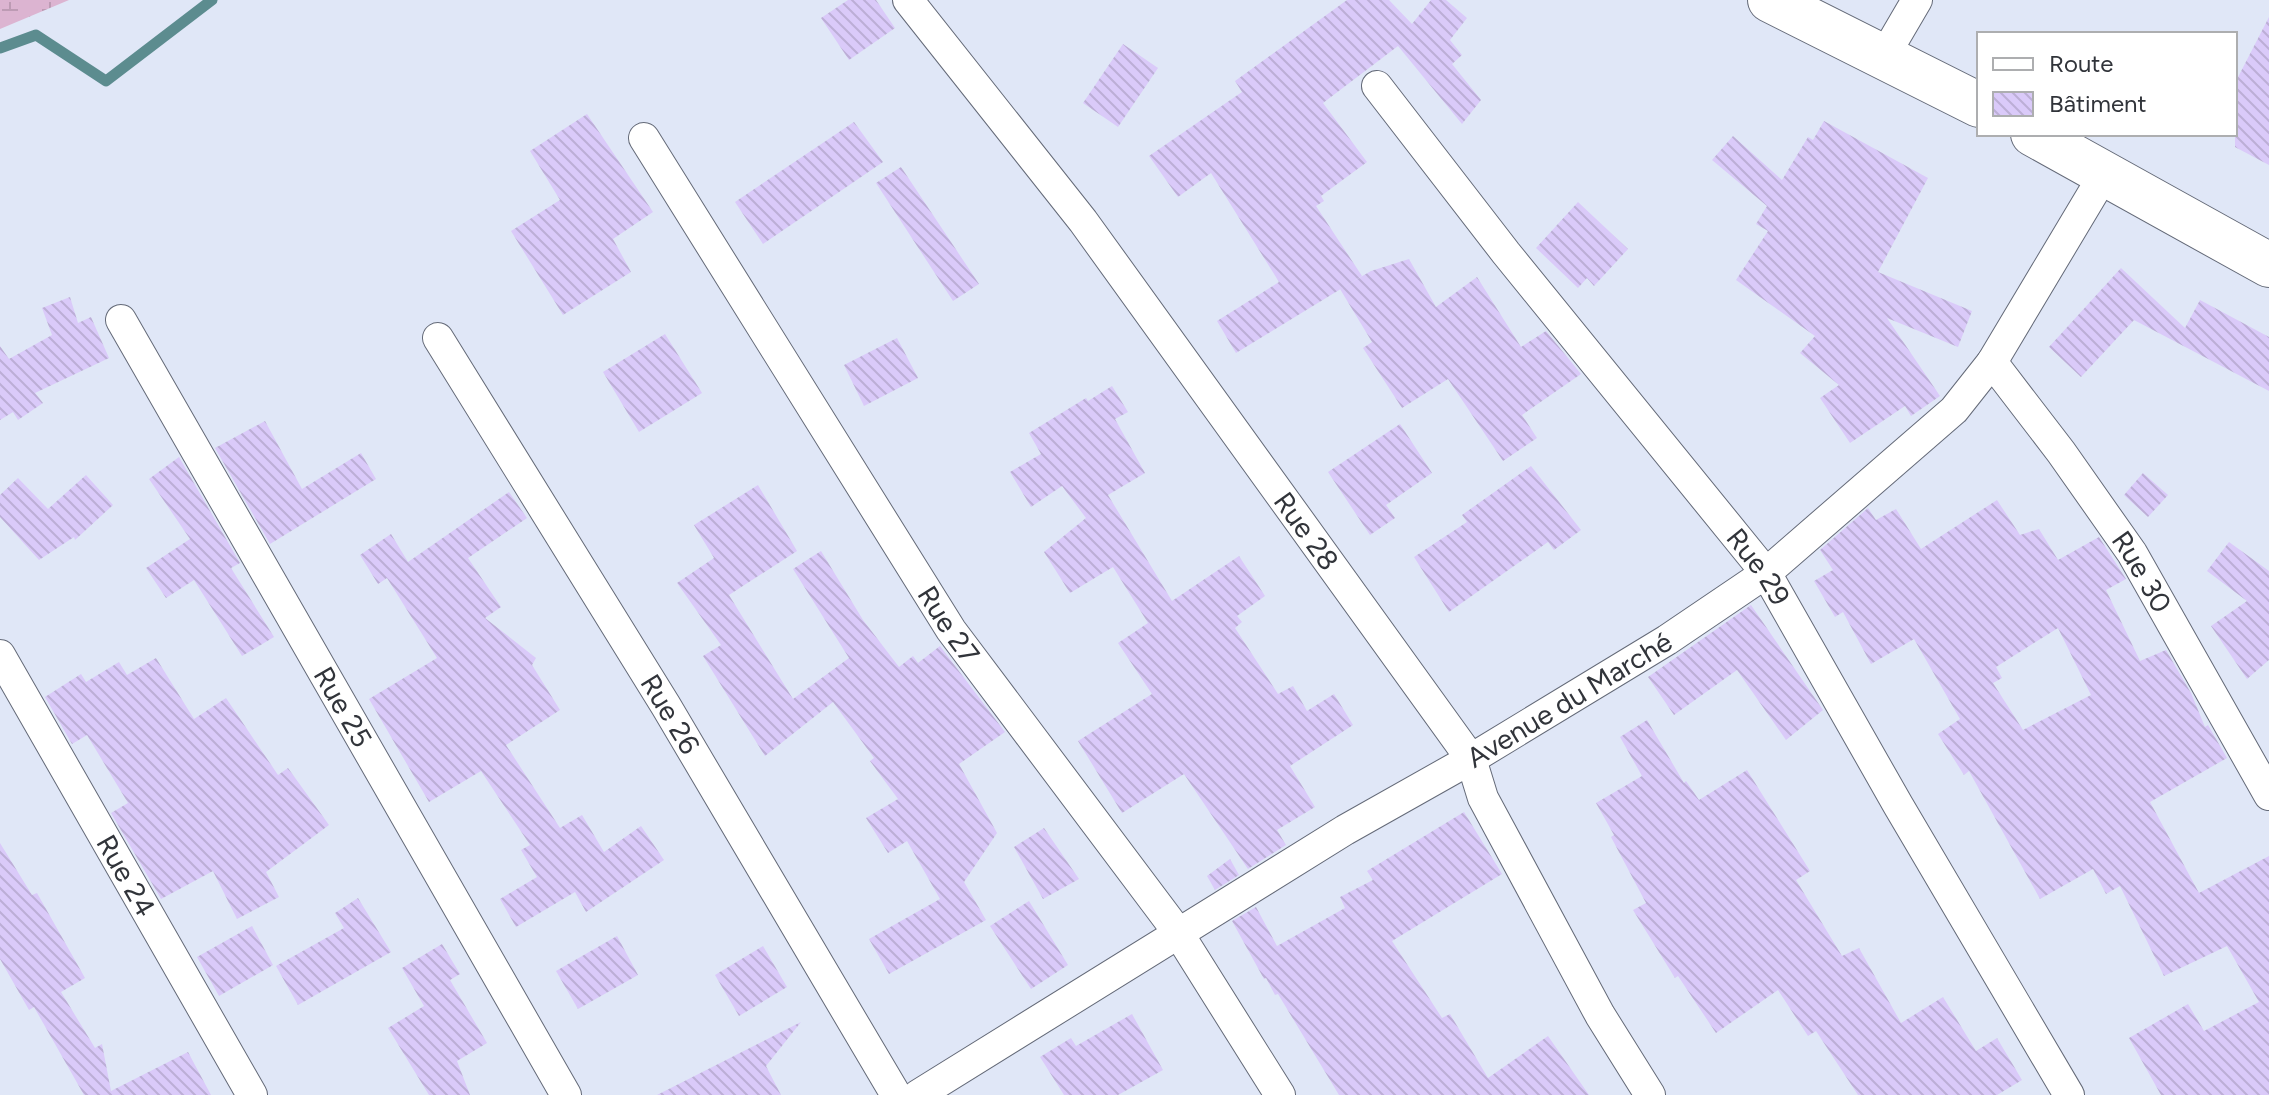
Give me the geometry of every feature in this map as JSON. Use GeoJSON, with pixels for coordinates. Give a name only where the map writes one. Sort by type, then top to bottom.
{"type":"FeatureCollection","features":[{"type":"Feature","properties":{"kind":"street","name":"Rue 28"},"geometry":{"type":"LineString","coordinates":[[908,0],[1083,221],[1471,759],[1483,798],[1600,1015],[1650,1095]]}},
{"type":"Feature","properties":{"kind":"street"},"geometry":{"type":"LineString","coordinates":[[1770,0],[1977,104]]}},
{"type":"Feature","properties":{"kind":"street"},"geometry":{"type":"LineString","coordinates":[[1883,58],[1917,0]]}},
{"type":"Feature","properties":{"kind":"street","name":"Rue 29"},"geometry":{"type":"LineString","coordinates":[[1377,86],[1506,253],[1766,573],[2069,1095]]}},
{"type":"Feature","properties":{"kind":"street"},"geometry":{"type":"LineString","coordinates":[[2037,136],[2269,265]]}},
{"type":"Feature","properties":{"kind":"street","name":"Rue 27"},"geometry":{"type":"LineString","coordinates":[[644,138],[951,630],[1177,931],[1280,1095]]}},
{"type":"Feature","properties":{"kind":"street","name":"Avenue du Marché"},"geometry":{"type":"LineString","coordinates":[[918,1095],[1177,931],[1667,640],[1766,573],[1954,410],[1992,362],[2105,173]]}},
{"type":"Feature","properties":{"kind":"street","name":"Rue 25"},"geometry":{"type":"LineString","coordinates":[[121,320],[566,1095]]}},
{"type":"Feature","properties":{"kind":"street","name":"Rue 26"},"geometry":{"type":"LineString","coordinates":[[438,338],[666,706],[896,1095]]}},
{"type":"Feature","properties":{"kind":"street","name":"Rue 30"},"geometry":{"type":"LineString","coordinates":[[1992,362],[2132,553],[2269,795]]}},
{"type":"Feature","properties":{"kind":"street","name":"Rue 24"},"geometry":{"type":"LineString","coordinates":[[0,655],[252,1095]]}},
{"type":"Feature","properties":{"kind":"green space"},"geometry":{"type":"Polygon","coordinates":[[[0,0],[69,0],[0,29],[0,0]]]}},
{"type":"Feature","properties":{"kind":"building"},"geometry":{"type":"Polygon","coordinates":[[[848,0],[876,0],[895,28],[849,60],[821,18],[848,0]]]}},
{"type":"Feature","properties":{"kind":"building"},"geometry":{"type":"Polygon","coordinates":[[[1347,0],[1389,0],[1412,24],[1431,0],[1446,0],[1467,18],[1450,40],[1462,55],[1452,64],[1481,100],[1462,124],[1398,46],[1323,103],[1367,162],[1321,196],[1324,201],[1316,206],[1362,276],[1236,353],[1217,321],[1279,282],[1211,173],[1178,197],[1149,156],[1242,92],[1235,81],[1347,0]]]}},
{"type":"Feature","properties":{"kind":"building"},"geometry":{"type":"Polygon","coordinates":[[[2269,17],[2269,165],[2235,147],[2237,79],[2269,17]]]}},
{"type":"Feature","properties":{"kind":"building"},"geometry":{"type":"Polygon","coordinates":[[[1123,44],[1158,68],[1118,127],[1083,103],[1123,44]]]}},
{"type":"Feature","properties":{"kind":"building"},"geometry":{"type":"Polygon","coordinates":[[[587,114],[653,212],[613,239],[631,272],[563,315],[511,231],[560,200],[530,151],[587,114]]]}},
{"type":"Feature","properties":{"kind":"building"},"geometry":{"type":"Polygon","coordinates":[[[1824,121],[1928,178],[1878,272],[1972,311],[1958,347],[1887,318],[1940,396],[1911,416],[1905,406],[1850,443],[1820,398],[1839,385],[1800,353],[1815,336],[1736,280],[1768,231],[1756,224],[1767,206],[1712,160],[1733,136],[1782,180],[1808,137],[1813,140],[1824,121]]]}},
{"type":"Feature","properties":{"kind":"building"},"geometry":{"type":"Polygon","coordinates":[[[854,122],[883,162],[763,244],[735,202],[854,122]]]}},
{"type":"Feature","properties":{"kind":"building"},"geometry":{"type":"Polygon","coordinates":[[[901,167],[979,284],[953,301],[876,183],[901,167]]]}},
{"type":"Feature","properties":{"kind":"building"},"geometry":{"type":"Polygon","coordinates":[[[1578,202],[1628,249],[1594,286],[1587,278],[1578,288],[1536,248],[1578,202]]]}},
{"type":"Feature","properties":{"kind":"building"},"geometry":{"type":"Polygon","coordinates":[[[1409,259],[1436,307],[1477,277],[1521,347],[1546,331],[1581,374],[1522,415],[1537,438],[1503,461],[1448,379],[1402,408],[1363,348],[1372,342],[1340,289],[1371,271],[1409,259]]]}},
{"type":"Feature","properties":{"kind":"building"},"geometry":{"type":"Polygon","coordinates":[[[2121,268],[2185,328],[2200,300],[2269,337],[2269,391],[2134,320],[2081,377],[2049,347],[2121,268]]]}},
{"type":"Feature","properties":{"kind":"building"},"geometry":{"type":"Polygon","coordinates":[[[70,297],[78,323],[91,317],[109,358],[35,393],[43,403],[18,420],[13,412],[0,420],[0,346],[9,359],[52,335],[42,308],[70,297]]]}},
{"type":"Feature","properties":{"kind":"building"},"geometry":{"type":"Polygon","coordinates":[[[665,334],[702,393],[639,432],[603,372],[665,334]]]}},
{"type":"Feature","properties":{"kind":"building"},"geometry":{"type":"Polygon","coordinates":[[[897,338],[918,378],[864,406],[844,365],[897,338]]]}},
{"type":"Feature","properties":{"kind":"building"},"geometry":{"type":"Polygon","coordinates":[[[1112,386],[1128,412],[1115,419],[1145,473],[1108,495],[1172,601],[1239,556],[1265,596],[1237,616],[1242,622],[1235,628],[1278,694],[1293,686],[1307,711],[1334,694],[1353,725],[1290,766],[1315,807],[1277,830],[1286,845],[1248,869],[1184,774],[1122,813],[1078,741],[1152,694],[1118,643],[1148,623],[1113,567],[1070,593],[1044,552],[1086,518],[1062,486],[1031,507],[1010,472],[1041,454],[1029,433],[1112,386]]]}},
{"type":"Feature","properties":{"kind":"building"},"geometry":{"type":"Polygon","coordinates":[[[265,421],[302,489],[361,453],[376,479],[270,544],[215,448],[265,421]]]}},
{"type":"Feature","properties":{"kind":"building"},"geometry":{"type":"Polygon","coordinates":[[[1400,424],[1432,473],[1386,505],[1395,518],[1370,535],[1328,472],[1400,424]]]}},
{"type":"Feature","properties":{"kind":"building"},"geometry":{"type":"Polygon","coordinates":[[[179,457],[240,563],[231,568],[274,637],[242,656],[194,580],[166,598],[146,568],[190,539],[149,479],[179,457]]]}},
{"type":"Feature","properties":{"kind":"building"},"geometry":{"type":"Polygon","coordinates":[[[1531,466],[1581,530],[1554,550],[1548,542],[1449,612],[1414,557],[1467,522],[1462,515],[1531,466]]]}},
{"type":"Feature","properties":{"kind":"building"},"geometry":{"type":"Polygon","coordinates":[[[2143,473],[2168,495],[2148,517],[2124,495],[2143,473]]]}},
{"type":"Feature","properties":{"kind":"building"},"geometry":{"type":"Polygon","coordinates":[[[86,475],[113,505],[75,540],[74,537],[39,560],[0,517],[0,495],[18,478],[48,509],[86,475]]]}},
{"type":"Feature","properties":{"kind":"building"},"geometry":{"type":"Polygon","coordinates":[[[758,485],[797,551],[729,595],[793,699],[849,658],[793,569],[821,551],[863,620],[899,667],[913,656],[918,663],[940,646],[1005,732],[959,764],[997,833],[964,882],[986,920],[889,974],[869,939],[940,899],[907,841],[888,853],[866,818],[898,799],[870,761],[874,758],[833,702],[765,756],[703,656],[721,645],[677,583],[714,558],[694,525],[758,485]]]}},
{"type":"Feature","properties":{"kind":"building"},"geometry":{"type":"Polygon","coordinates":[[[509,492],[527,518],[468,558],[501,607],[485,618],[536,658],[532,665],[560,710],[506,745],[560,828],[582,815],[604,852],[641,826],[664,860],[586,912],[575,892],[516,927],[500,899],[537,877],[521,850],[530,845],[481,771],[429,802],[369,699],[437,658],[387,578],[378,584],[360,555],[391,534],[408,562],[509,492]]]}},
{"type":"Feature","properties":{"kind":"building"},"geometry":{"type":"Polygon","coordinates":[[[1997,500],[2020,535],[2039,529],[2058,560],[2099,537],[2126,579],[2106,590],[2140,661],[2166,650],[2191,693],[2205,727],[2208,725],[2227,758],[2150,802],[2199,893],[2269,856],[2269,1095],[2161,1095],[2129,1038],[2188,1004],[2204,1031],[2259,1002],[2227,946],[2164,976],[2120,886],[2106,894],[2093,869],[2040,899],[1969,771],[1964,775],[1938,734],[1960,719],[1914,639],[1871,664],[1843,612],[1835,617],[1814,581],[1833,570],[1820,550],[1868,508],[1876,520],[1896,509],[1921,549],[1997,500]],[[2058,628],[1996,667],[2002,678],[1993,683],[2023,730],[2091,695],[2058,628]]]}},
{"type":"Feature","properties":{"kind":"building"},"geometry":{"type":"Polygon","coordinates":[[[2229,542],[2269,571],[2269,660],[2247,679],[2211,626],[2247,601],[2207,571],[2229,542]]]}},
{"type":"Feature","properties":{"kind":"building"},"geometry":{"type":"Polygon","coordinates":[[[1751,605],[1823,710],[1786,740],[1737,670],[1674,715],[1648,677],[1751,605]]]}},
{"type":"Feature","properties":{"kind":"building"},"geometry":{"type":"Polygon","coordinates":[[[156,658],[194,719],[226,698],[278,775],[288,768],[329,825],[266,872],[279,897],[237,919],[213,871],[161,899],[111,813],[128,803],[87,735],[72,744],[45,697],[81,674],[86,682],[119,662],[127,675],[156,658]]]}},
{"type":"Feature","properties":{"kind":"building"},"geometry":{"type":"Polygon","coordinates":[[[1647,720],[1684,783],[1686,781],[1699,800],[1747,770],[1810,871],[1796,880],[1842,956],[1859,948],[1901,1023],[1943,997],[1976,1051],[1997,1038],[2022,1080],[1997,1095],[1858,1095],[1816,1031],[1808,1036],[1778,990],[1716,1033],[1678,976],[1675,978],[1633,910],[1646,903],[1596,803],[1642,776],[1620,737],[1647,720]]]}},
{"type":"Feature","properties":{"kind":"building"},"geometry":{"type":"Polygon","coordinates":[[[1464,812],[1502,874],[1392,941],[1442,1018],[1450,1014],[1488,1078],[1548,1036],[1589,1095],[1339,1095],[1278,994],[1275,995],[1264,979],[1232,921],[1256,907],[1277,946],[1345,908],[1340,897],[1373,880],[1367,871],[1464,812]]]}},
{"type":"Feature","properties":{"kind":"building"},"geometry":{"type":"Polygon","coordinates":[[[1044,828],[1079,879],[1043,899],[1014,847],[1044,828]]]}},
{"type":"Feature","properties":{"kind":"building"},"geometry":{"type":"Polygon","coordinates":[[[0,843],[32,895],[37,893],[85,978],[61,992],[95,1048],[102,1044],[111,1091],[188,1052],[211,1095],[84,1095],[34,1007],[29,1010],[0,959],[0,843]]]}},
{"type":"Feature","properties":{"kind":"building"},"geometry":{"type":"Polygon","coordinates":[[[1230,859],[1239,875],[1215,890],[1207,876],[1230,859]]]}},
{"type":"Feature","properties":{"kind":"building"},"geometry":{"type":"Polygon","coordinates":[[[358,898],[391,952],[298,1005],[276,966],[344,928],[335,913],[358,898]]]}},
{"type":"Feature","properties":{"kind":"building"},"geometry":{"type":"Polygon","coordinates":[[[1029,901],[1068,965],[1031,989],[990,926],[1029,901]]]}},
{"type":"Feature","properties":{"kind":"building"},"geometry":{"type":"Polygon","coordinates":[[[252,926],[273,965],[219,996],[197,957],[252,926]]]}},
{"type":"Feature","properties":{"kind":"building"},"geometry":{"type":"Polygon","coordinates":[[[617,936],[638,975],[578,1009],[556,971],[617,936]]]}},
{"type":"Feature","properties":{"kind":"building"},"geometry":{"type":"Polygon","coordinates":[[[442,944],[460,974],[450,980],[487,1043],[457,1061],[470,1095],[429,1095],[388,1028],[424,1006],[402,968],[442,944]]]}},
{"type":"Feature","properties":{"kind":"building"},"geometry":{"type":"Polygon","coordinates":[[[763,946],[787,987],[739,1016],[715,975],[763,946]]]}},
{"type":"Feature","properties":{"kind":"building"},"geometry":{"type":"Polygon","coordinates":[[[1132,1014],[1163,1070],[1118,1095],[1064,1095],[1040,1057],[1071,1038],[1076,1046],[1132,1014]]]}},
{"type":"Feature","properties":{"kind":"building"},"geometry":{"type":"Polygon","coordinates":[[[801,1022],[766,1066],[781,1095],[657,1095],[801,1022]]]}},
{"type":"Feature","properties":{"kind":"waterway"},"geometry":{"type":"LineString","coordinates":[[0,48],[36,35],[106,81],[212,0]]}}]}
